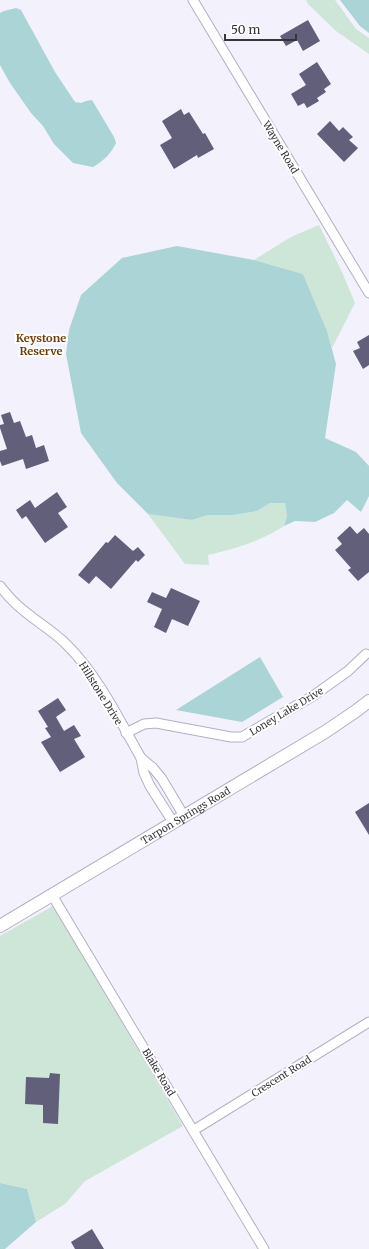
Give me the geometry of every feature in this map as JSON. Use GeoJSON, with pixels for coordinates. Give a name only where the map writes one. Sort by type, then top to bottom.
{"type":"FeatureCollection","features":[{"type":"Feature","properties":{"kind":"main road","name":"Tarpon Springs Road"},"geometry":{"type":"LineString","coordinates":[[0,926],[325,732],[369,701]]}},
{"type":"Feature","properties":{"kind":"street","name":"Wayne Road"},"geometry":{"type":"LineString","coordinates":[[193,0],[369,293]]}},
{"type":"Feature","properties":{"kind":"street","name":"Hillstone Drive"},"geometry":{"type":"LineString","coordinates":[[0,586],[8,597],[22,610],[56,635],[75,653],[94,679],[126,732],[141,758],[144,773],[150,786],[173,822]]}},
{"type":"Feature","properties":{"kind":"street","name":"Loney Lake Drive"},"geometry":{"type":"LineString","coordinates":[[126,732],[144,724],[156,723],[231,737],[242,737],[324,688],[348,671],[366,654]]}},
{"type":"Feature","properties":{"kind":"street","name":"Hillstone Drive"},"geometry":{"type":"LineString","coordinates":[[141,758],[153,768],[162,779],[184,816]]}},
{"type":"Feature","properties":{"kind":"street"},"geometry":{"type":"LineString","coordinates":[[150,786],[162,779]]}},
{"type":"Feature","properties":{"kind":"street","name":"Blake Road"},"geometry":{"type":"LineString","coordinates":[[52,895],[264,1249]]}},
{"type":"Feature","properties":{"kind":"street","name":"Crescent Road"},"geometry":{"type":"LineString","coordinates":[[194,1130],[369,1022]]}},
{"type":"Feature","properties":{"kind":"shaded area"},"geometry":{"type":"Polygon","coordinates":[[[306,0],[335,0],[356,29],[369,38],[369,54],[336,31],[308,4],[306,0]]]}},
{"type":"Feature","properties":{"kind":"shaded area"},"geometry":{"type":"Polygon","coordinates":[[[340,0],[369,0],[369,33],[360,26],[340,0]]]}},
{"type":"Feature","properties":{"kind":"shaded area"},"geometry":{"type":"Polygon","coordinates":[[[16,8],[21,10],[55,72],[75,102],[81,103],[92,100],[114,137],[116,143],[112,151],[93,167],[73,163],[54,144],[43,126],[31,113],[10,83],[0,65],[0,13],[16,8]]]}},
{"type":"Feature","properties":{"kind":"shaded area"},"geometry":{"type":"Polygon","coordinates":[[[319,225],[355,303],[332,348],[327,331],[303,274],[254,260],[291,237],[319,225]]]}},
{"type":"Feature","properties":{"kind":"shaded area"},"geometry":{"type":"Polygon","coordinates":[[[177,246],[254,260],[303,274],[327,331],[336,364],[325,438],[356,452],[369,466],[369,496],[361,512],[347,500],[334,513],[315,522],[295,521],[284,526],[287,516],[285,503],[270,503],[257,511],[234,515],[208,515],[192,520],[148,514],[117,483],[81,433],[66,354],[69,330],[81,295],[122,258],[177,246]]]}},
{"type":"Feature","properties":{"kind":"shaded area"},"geometry":{"type":"Polygon","coordinates":[[[270,503],[286,503],[287,516],[284,526],[248,544],[208,555],[209,565],[185,564],[148,514],[192,520],[208,515],[234,515],[257,511],[270,503]]]}},
{"type":"Feature","properties":{"kind":"shaded area"},"geometry":{"type":"Polygon","coordinates":[[[260,657],[283,697],[242,722],[176,710],[260,657]]]}},
{"type":"Feature","properties":{"kind":"shaded area"},"geometry":{"type":"Polygon","coordinates":[[[53,906],[183,1126],[85,1181],[65,1204],[36,1222],[27,1189],[0,1183],[0,936],[53,906]]]}},
{"type":"Feature","properties":{"kind":"shaded area"},"geometry":{"type":"Polygon","coordinates":[[[0,1183],[27,1189],[36,1222],[5,1249],[0,1249],[0,1183]]]}},
{"type":"Feature","properties":{"kind":"building"},"geometry":{"type":"Polygon","coordinates":[[[308,20],[320,41],[303,51],[297,40],[286,46],[280,36],[308,20]]]}},
{"type":"Feature","properties":{"kind":"building"},"geometry":{"type":"Polygon","coordinates":[[[317,62],[331,84],[324,89],[326,92],[317,98],[319,101],[307,108],[304,103],[298,106],[291,94],[306,85],[299,74],[317,62]]]}},
{"type":"Feature","properties":{"kind":"building"},"geometry":{"type":"Polygon","coordinates":[[[181,109],[184,115],[189,112],[203,134],[205,133],[214,149],[198,158],[197,155],[174,169],[160,145],[172,138],[162,121],[181,109]]]}},
{"type":"Feature","properties":{"kind":"building"},"geometry":{"type":"Polygon","coordinates":[[[330,121],[339,131],[343,127],[353,137],[349,140],[358,148],[344,162],[317,134],[330,121]]]}},
{"type":"Feature","properties":{"kind":"building"},"geometry":{"type":"Polygon","coordinates":[[[369,335],[369,365],[363,369],[353,351],[360,348],[357,342],[369,335]]]}},
{"type":"Feature","properties":{"kind":"building"},"geometry":{"type":"Polygon","coordinates":[[[10,412],[14,423],[20,421],[26,437],[32,435],[36,448],[44,445],[49,461],[26,469],[23,459],[2,466],[0,461],[0,451],[7,449],[0,428],[0,425],[4,424],[1,415],[10,412]]]}},
{"type":"Feature","properties":{"kind":"building"},"geometry":{"type":"Polygon","coordinates":[[[57,492],[67,507],[58,513],[68,527],[45,543],[26,516],[22,519],[16,510],[30,500],[35,508],[57,492]]]}},
{"type":"Feature","properties":{"kind":"building"},"geometry":{"type":"Polygon","coordinates":[[[350,526],[357,534],[364,528],[369,534],[369,572],[358,581],[348,570],[351,568],[335,550],[342,544],[337,538],[350,526]]]}},
{"type":"Feature","properties":{"kind":"building"},"geometry":{"type":"Polygon","coordinates":[[[115,535],[133,551],[138,547],[145,555],[138,562],[136,560],[111,589],[96,576],[89,584],[78,575],[106,542],[108,543],[115,535]]]}},
{"type":"Feature","properties":{"kind":"building"},"geometry":{"type":"Polygon","coordinates":[[[171,588],[200,601],[188,626],[172,619],[166,633],[154,627],[162,609],[147,602],[152,592],[166,598],[171,588]]]}},
{"type":"Feature","properties":{"kind":"building"},"geometry":{"type":"Polygon","coordinates":[[[58,698],[66,710],[56,717],[64,731],[74,725],[81,736],[74,739],[85,757],[60,772],[41,742],[51,737],[45,728],[48,727],[38,711],[58,698]]]}},
{"type":"Feature","properties":{"kind":"building"},"geometry":{"type":"Polygon","coordinates":[[[369,803],[369,835],[355,812],[369,803]]]}},
{"type":"Feature","properties":{"kind":"building"},"geometry":{"type":"Polygon","coordinates":[[[50,1073],[60,1074],[58,1124],[43,1123],[43,1105],[25,1104],[26,1077],[49,1078],[50,1073]]]}},
{"type":"Feature","properties":{"kind":"building"},"geometry":{"type":"Polygon","coordinates":[[[92,1229],[104,1249],[75,1249],[71,1242],[92,1229]]]}},
{"type":"Feature","properties":{"kind":"district","name":"Keystone Reserve"},"geometry":{"type":"Point","coordinates":[41,344]}}]}
